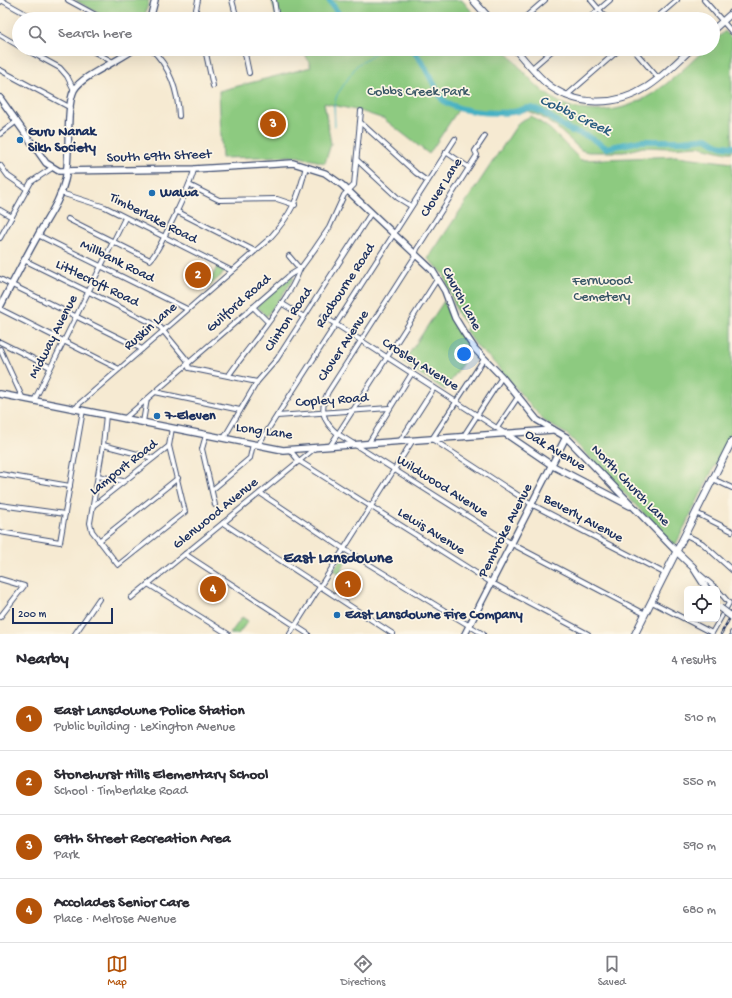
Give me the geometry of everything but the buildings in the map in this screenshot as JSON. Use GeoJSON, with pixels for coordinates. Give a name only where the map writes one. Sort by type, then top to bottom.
{"type":"FeatureCollection","features":[{"type":"Feature","properties":{"kind":"main road"},"geometry":{"type":"LineString","coordinates":[[152,12],[155,0]]}},
{"type":"Feature","properties":{"kind":"main road"},"geometry":{"type":"LineString","coordinates":[[476,1],[485,12]]}},
{"type":"Feature","properties":{"kind":"main road"},"geometry":{"type":"LineString","coordinates":[[720,24],[732,13]]}},
{"type":"Feature","properties":{"kind":"main road"},"geometry":{"type":"LineString","coordinates":[[0,308],[24,260],[61,193],[67,172],[71,108],[74,90],[84,80],[122,56]]}},
{"type":"Feature","properties":{"kind":"main road"},"geometry":{"type":"LineString","coordinates":[[521,56],[547,84],[566,96],[592,102],[614,101],[632,95],[658,78],[683,56]]}},
{"type":"Feature","properties":{"kind":"main road"},"geometry":{"type":"LineString","coordinates":[[0,98],[46,163],[52,168]]}},
{"type":"Feature","properties":{"kind":"main road","name":"South 69th Street"},"geometry":{"type":"LineString","coordinates":[[52,168],[67,172],[194,169],[294,164],[306,166],[326,173],[347,191]]}},
{"type":"Feature","properties":{"kind":"main road","name":"Church Lane"},"geometry":{"type":"LineString","coordinates":[[347,191],[432,270],[438,278],[455,318],[484,359],[502,377],[537,420],[566,437]]}},
{"type":"Feature","properties":{"kind":"main road","name":"Long Lane"},"geometry":{"type":"LineString","coordinates":[[0,394],[256,445],[290,450],[553,430]]}},
{"type":"Feature","properties":{"kind":"main road","name":"Oak Avenue"},"geometry":{"type":"LineString","coordinates":[[506,434],[553,466],[636,509]]}},
{"type":"Feature","properties":{"kind":"main road","name":"Pembroke Avenue"},"geometry":{"type":"LineString","coordinates":[[465,634],[553,466],[566,437]]}},
{"type":"Feature","properties":{"kind":"main road","name":"North Church Lane"},"geometry":{"type":"LineString","coordinates":[[566,437],[677,552]]}},
{"type":"Feature","properties":{"kind":"main road"},"geometry":{"type":"LineString","coordinates":[[634,634],[652,602],[732,441]]}},
{"type":"Feature","properties":{"kind":"main road"},"geometry":{"type":"LineString","coordinates":[[677,552],[696,571],[704,586]]}},
{"type":"Feature","properties":{"kind":"main road"},"geometry":{"type":"LineString","coordinates":[[720,607],[732,617]]}},
{"type":"Feature","properties":{"kind":"street"},"geometry":{"type":"LineString","coordinates":[[1,0],[22,12]]}},
{"type":"Feature","properties":{"kind":"street"},"geometry":{"type":"LineString","coordinates":[[68,0],[90,12]]}},
{"type":"Feature","properties":{"kind":"street"},"geometry":{"type":"LineString","coordinates":[[195,12],[198,0]]}},
{"type":"Feature","properties":{"kind":"street"},"geometry":{"type":"LineString","coordinates":[[232,0],[235,12]]}},
{"type":"Feature","properties":{"kind":"street"},"geometry":{"type":"LineString","coordinates":[[274,0],[276,12]]}},
{"type":"Feature","properties":{"kind":"street"},"geometry":{"type":"LineString","coordinates":[[531,12],[544,0]]}},
{"type":"Feature","properties":{"kind":"street"},"geometry":{"type":"LineString","coordinates":[[591,0],[599,10]]}},
{"type":"Feature","properties":{"kind":"street"},"geometry":{"type":"LineString","coordinates":[[597,12],[610,0]]}},
{"type":"Feature","properties":{"kind":"street"},"geometry":{"type":"LineString","coordinates":[[663,12],[677,0]]}},
{"type":"Feature","properties":{"kind":"street"},"geometry":{"type":"LineString","coordinates":[[704,0],[715,12]]}},
{"type":"Feature","properties":{"kind":"street"},"geometry":{"type":"LineString","coordinates":[[720,18],[732,32]]}},
{"type":"Feature","properties":{"kind":"street"},"geometry":{"type":"LineString","coordinates":[[0,35],[12,42]]}},
{"type":"Feature","properties":{"kind":"street"},"geometry":{"type":"LineString","coordinates":[[38,56],[60,68],[67,76],[74,90]]}},
{"type":"Feature","properties":{"kind":"street"},"geometry":{"type":"LineString","coordinates":[[101,56],[112,62]]}},
{"type":"Feature","properties":{"kind":"street"},"geometry":{"type":"LineString","coordinates":[[158,56],[174,84],[179,116]]}},
{"type":"Feature","properties":{"kind":"street"},"geometry":{"type":"LineString","coordinates":[[206,56],[212,86]]}},
{"type":"Feature","properties":{"kind":"street"},"geometry":{"type":"LineString","coordinates":[[245,56],[249,73]]}},
{"type":"Feature","properties":{"kind":"street"},"geometry":{"type":"LineString","coordinates":[[532,68],[546,56]]}},
{"type":"Feature","properties":{"kind":"street"},"geometry":{"type":"LineString","coordinates":[[566,96],[612,56]]}},
{"type":"Feature","properties":{"kind":"street"},"geometry":{"type":"LineString","coordinates":[[639,56],[658,78]]}},
{"type":"Feature","properties":{"kind":"street"},"geometry":{"type":"LineString","coordinates":[[0,70],[71,108]]}},
{"type":"Feature","properties":{"kind":"street","name":"Guilford Road"},"geometry":{"type":"LineString","coordinates":[[124,419],[290,274],[300,269],[329,228],[347,191],[354,185],[361,111]]}},
{"type":"Feature","properties":{"kind":"street"},"geometry":{"type":"LineString","coordinates":[[0,134],[17,121]]}},
{"type":"Feature","properties":{"kind":"street"},"geometry":{"type":"LineString","coordinates":[[360,122],[416,174],[427,181]]}},
{"type":"Feature","properties":{"kind":"street","name":"Clover Lane"},"geometry":{"type":"LineString","coordinates":[[416,254],[477,155],[475,150],[485,136]]}},
{"type":"Feature","properties":{"kind":"street","name":"Radbourne Road"},"geometry":{"type":"LineString","coordinates":[[212,490],[250,458],[256,445],[277,416],[393,233],[455,139]]}},
{"type":"Feature","properties":{"kind":"street"},"geometry":{"type":"LineString","coordinates":[[446,152],[468,168]]}},
{"type":"Feature","properties":{"kind":"street"},"geometry":{"type":"LineString","coordinates":[[357,160],[398,198],[411,206]]}},
{"type":"Feature","properties":{"kind":"street"},"geometry":{"type":"LineString","coordinates":[[0,165],[11,179],[27,190]]}},
{"type":"Feature","properties":{"kind":"street","name":"Ruskin Lane"},"geometry":{"type":"LineString","coordinates":[[76,408],[255,251],[279,228],[295,205],[302,187],[306,166]]}},
{"type":"Feature","properties":{"kind":"street"},"geometry":{"type":"LineString","coordinates":[[0,238],[31,182],[52,168]]}},
{"type":"Feature","properties":{"kind":"street"},"geometry":{"type":"LineString","coordinates":[[70,220],[150,260],[164,237],[189,185],[194,169]]}},
{"type":"Feature","properties":{"kind":"street"},"geometry":{"type":"LineString","coordinates":[[189,185],[219,200],[277,199],[295,205]]}},
{"type":"Feature","properties":{"kind":"street","name":"Timberlake Road"},"geometry":{"type":"LineString","coordinates":[[61,193],[92,202],[232,271]]}},
{"type":"Feature","properties":{"kind":"street"},"geometry":{"type":"LineString","coordinates":[[0,210],[12,217]]}},
{"type":"Feature","properties":{"kind":"street"},"geometry":{"type":"LineString","coordinates":[[176,211],[255,251]]}},
{"type":"Feature","properties":{"kind":"street","name":"Clinton Road"},"geometry":{"type":"LineString","coordinates":[[224,438],[257,382],[277,360],[371,213]]}},
{"type":"Feature","properties":{"kind":"street","name":"Midway Avenue"},"geometry":{"type":"LineString","coordinates":[[34,401],[125,218]]}},
{"type":"Feature","properties":{"kind":"street","name":"Millbank Road"},"geometry":{"type":"LineString","coordinates":[[38,235],[187,310]]}},
{"type":"Feature","properties":{"kind":"street","name":"Clover Avenue"},"geometry":{"type":"LineString","coordinates":[[322,413],[324,401],[328,392],[416,254]]}},
{"type":"Feature","properties":{"kind":"street"},"geometry":{"type":"LineString","coordinates":[[228,375],[268,322],[298,276],[300,269],[289,256]]}},
{"type":"Feature","properties":{"kind":"street","name":"Littlecroft Road"},"geometry":{"type":"LineString","coordinates":[[24,260],[160,327],[187,360],[187,364]]}},
{"type":"Feature","properties":{"kind":"street"},"geometry":{"type":"LineString","coordinates":[[330,446],[438,278]]}},
{"type":"Feature","properties":{"kind":"street"},"geometry":{"type":"LineString","coordinates":[[0,279],[142,349]]}},
{"type":"Feature","properties":{"kind":"street"},"geometry":{"type":"LineString","coordinates":[[281,303],[304,317]]}},
{"type":"Feature","properties":{"kind":"street"},"geometry":{"type":"LineString","coordinates":[[253,307],[268,322]]}},
{"type":"Feature","properties":{"kind":"street"},"geometry":{"type":"LineString","coordinates":[[0,308],[119,369]]}},
{"type":"Feature","properties":{"kind":"street","name":"Crosley Avenue"},"geometry":{"type":"LineString","coordinates":[[323,316],[434,388],[478,414],[506,434]]}},
{"type":"Feature","properties":{"kind":"street"},"geometry":{"type":"LineString","coordinates":[[0,342],[50,367]]}},
{"type":"Feature","properties":{"kind":"street"},"geometry":{"type":"LineString","coordinates":[[0,349],[23,399]]}},
{"type":"Feature","properties":{"kind":"street"},"geometry":{"type":"LineString","coordinates":[[432,439],[484,359]]}},
{"type":"Feature","properties":{"kind":"street"},"geometry":{"type":"LineString","coordinates":[[187,364],[189,368],[257,382]]}},
{"type":"Feature","properties":{"kind":"street"},"geometry":{"type":"LineString","coordinates":[[368,444],[412,373]]}},
{"type":"Feature","properties":{"kind":"street"},"geometry":{"type":"LineString","coordinates":[[463,437],[502,377]]}},
{"type":"Feature","properties":{"kind":"street"},"geometry":{"type":"LineString","coordinates":[[400,441],[434,388]]}},
{"type":"Feature","properties":{"kind":"street"},"geometry":{"type":"LineString","coordinates":[[155,392],[240,410]]}},
{"type":"Feature","properties":{"kind":"street"},"geometry":{"type":"LineString","coordinates":[[497,428],[518,397]]}},
{"type":"Feature","properties":{"kind":"street"},"geometry":{"type":"LineString","coordinates":[[143,422],[147,399]]}},
{"type":"Feature","properties":{"kind":"street","name":"Copley Road"},"geometry":{"type":"LineString","coordinates":[[277,416],[389,408]]}},
{"type":"Feature","properties":{"kind":"street"},"geometry":{"type":"LineString","coordinates":[[0,532],[60,542],[83,410]]}},
{"type":"Feature","properties":{"kind":"street"},"geometry":{"type":"LineString","coordinates":[[322,413],[328,425],[338,434],[356,445]]}},
{"type":"Feature","properties":{"kind":"street"},"geometry":{"type":"LineString","coordinates":[[106,415],[103,445],[90,523],[92,532],[118,565],[185,512],[178,478],[169,446],[172,428]]}},
{"type":"Feature","properties":{"kind":"street"},"geometry":{"type":"LineString","coordinates":[[206,435],[202,449],[215,505]]}},
{"type":"Feature","properties":{"kind":"street","name":"Beverly Avenue"},"geometry":{"type":"LineString","coordinates":[[432,439],[533,505],[666,574]]}},
{"type":"Feature","properties":{"kind":"street"},"geometry":{"type":"LineString","coordinates":[[290,634],[413,440]]}},
{"type":"Feature","properties":{"kind":"street"},"geometry":{"type":"LineString","coordinates":[[103,445],[153,458]]}},
{"type":"Feature","properties":{"kind":"street","name":"Wildwood Avenue"},"geometry":{"type":"LineString","coordinates":[[356,445],[512,544],[645,614]]}},
{"type":"Feature","properties":{"kind":"street","name":"Lamport Road"},"geometry":{"type":"LineString","coordinates":[[93,506],[169,446]]}},
{"type":"Feature","properties":{"kind":"street","name":"Glenwood Avenue"},"geometry":{"type":"LineString","coordinates":[[131,598],[316,448]]}},
{"type":"Feature","properties":{"kind":"street","name":"Lewis Avenue"},"geometry":{"type":"LineString","coordinates":[[290,450],[299,461],[492,583],[588,634]]}},
{"type":"Feature","properties":{"kind":"street"},"geometry":{"type":"LineString","coordinates":[[0,474],[70,486]]}},
{"type":"Feature","properties":{"kind":"street"},"geometry":{"type":"LineString","coordinates":[[98,476],[123,481]]}},
{"type":"Feature","properties":{"kind":"street"},"geometry":{"type":"LineString","coordinates":[[99,541],[178,478]]}},
{"type":"Feature","properties":{"kind":"street"},"geometry":{"type":"LineString","coordinates":[[713,479],[732,488]]}},
{"type":"Feature","properties":{"kind":"street"},"geometry":{"type":"LineString","coordinates":[[260,493],[344,549],[469,627],[483,634]]}},
{"type":"Feature","properties":{"kind":"street"},"geometry":{"type":"LineString","coordinates":[[0,505],[65,514]]}},
{"type":"Feature","properties":{"kind":"street"},"geometry":{"type":"LineString","coordinates":[[696,513],[732,531]]}},
{"type":"Feature","properties":{"kind":"street"},"geometry":{"type":"LineString","coordinates":[[223,523],[392,634]]}},
{"type":"Feature","properties":{"kind":"street"},"geometry":{"type":"LineString","coordinates":[[686,535],[702,543],[732,570]]}},
{"type":"Feature","properties":{"kind":"street"},"geometry":{"type":"LineString","coordinates":[[185,554],[308,634]]}},
{"type":"Feature","properties":{"kind":"street"},"geometry":{"type":"LineString","coordinates":[[696,571],[714,586]]}},
{"type":"Feature","properties":{"kind":"street"},"geometry":{"type":"LineString","coordinates":[[0,579],[24,586],[0,617]]}},
{"type":"Feature","properties":{"kind":"street"},"geometry":{"type":"LineString","coordinates":[[148,584],[228,634]]}},
{"type":"Feature","properties":{"kind":"street"},"geometry":{"type":"LineString","coordinates":[[720,592],[729,602],[720,618]]}},
{"type":"Feature","properties":{"kind":"street"},"geometry":{"type":"LineString","coordinates":[[75,634],[99,599]]}},
{"type":"Feature","properties":{"kind":"street"},"geometry":{"type":"LineString","coordinates":[[652,602],[712,633],[718,622]]}},
{"type":"Feature","properties":{"kind":"street"},"geometry":{"type":"LineString","coordinates":[[0,607],[5,610]]}},
{"type":"Feature","properties":{"kind":"green space"},"geometry":{"type":"Polygon","coordinates":[[[75,0],[149,0],[146,12],[96,12],[75,0]]]}},
{"type":"Feature","properties":{"kind":"green space"},"geometry":{"type":"Polygon","coordinates":[[[272,0],[462,0],[472,12],[275,12],[272,0]]]}},
{"type":"Feature","properties":{"kind":"green space","name":"Cobbs Creek Park"},"geometry":{"type":"Polygon","coordinates":[[[725,31],[732,39],[732,152],[722,152],[698,146],[669,148],[643,147],[624,152],[588,152],[581,150],[555,126],[540,116],[527,111],[506,114],[479,114],[458,110],[429,154],[384,119],[360,111],[324,103],[331,144],[325,163],[296,156],[222,158],[219,91],[311,67],[306,56],[510,56],[532,81],[555,100],[578,109],[606,110],[623,107],[638,102],[667,84],[697,56],[720,56],[720,36],[725,31]]]}},
{"type":"Feature","properties":{"kind":"green space","name":"Fernwood Cemetery"},"geometry":{"type":"Polygon","coordinates":[[[531,116],[550,129],[581,160],[677,156],[732,163],[732,431],[675,546],[568,435],[544,421],[490,358],[479,349],[465,330],[468,327],[458,315],[444,274],[428,259],[519,122],[531,116]]]}},
{"type":"Feature","properties":{"kind":"green space"},"geometry":{"type":"Polygon","coordinates":[[[217,267],[224,271],[223,274],[206,289],[217,267]]]}},
{"type":"Feature","properties":{"kind":"green space"},"geometry":{"type":"Polygon","coordinates":[[[291,276],[294,279],[266,317],[257,306],[291,276]]]}},
{"type":"Feature","properties":{"kind":"green space"},"geometry":{"type":"Polygon","coordinates":[[[444,301],[451,319],[471,350],[445,390],[403,363],[444,301]]]}},
{"type":"Feature","properties":{"kind":"green space"},"geometry":{"type":"Polygon","coordinates":[[[344,554],[349,557],[339,574],[334,570],[344,554]]]}},
{"type":"Feature","properties":{"kind":"green space"},"geometry":{"type":"Polygon","coordinates":[[[242,617],[248,621],[238,634],[230,634],[242,617]]]}},
{"type":"Feature","properties":{"kind":"waterway","name":"Cobbs Creek"},"geometry":{"type":"LineString","coordinates":[[329,0],[337,12]]}},
{"type":"Feature","properties":{"kind":"waterway"},"geometry":{"type":"LineString","coordinates":[[335,126],[334,105],[337,95],[357,65],[370,56]]}},
{"type":"Feature","properties":{"kind":"waterway","name":"Cobbs Creek"},"geometry":{"type":"LineString","coordinates":[[417,56],[442,99],[449,104],[466,110],[496,113],[515,112],[528,108],[536,109],[570,130],[589,137],[606,148],[641,141],[681,141],[707,138],[718,145],[732,147]]}},
{"type":"Feature","properties":{"kind":"railway"},"geometry":{"type":"LineString","coordinates":[[721,634],[732,614]]}},
{"type":"Feature","properties":{"kind":"place","name":"69th Street Recreation Area"},"geometry":{"type":"Point","coordinates":[273,124]}},
{"type":"Feature","properties":{"kind":"place","name":"Guru Nanak Sikh Society"},"geometry":{"type":"Point","coordinates":[20,140]}},
{"type":"Feature","properties":{"kind":"place","name":"Wawa"},"geometry":{"type":"Point","coordinates":[152,193]}},
{"type":"Feature","properties":{"kind":"place","name":"Stonehurst Hills Elementary School"},"geometry":{"type":"Point","coordinates":[198,275]}},
{"type":"Feature","properties":{"kind":"place","name":"7-Eleven"},"geometry":{"type":"Point","coordinates":[157,416]}},
{"type":"Feature","properties":{"kind":"place","name":"East Lansdowne Police Station"},"geometry":{"type":"Point","coordinates":[348,584]}},
{"type":"Feature","properties":{"kind":"place","name":"Accolades Senior Care"},"geometry":{"type":"Point","coordinates":[213,589]}},
{"type":"Feature","properties":{"kind":"place","name":"East Lansdowne Fire Company"},"geometry":{"type":"Point","coordinates":[337,615]}},
{"type":"Feature","properties":{"kind":"district","name":"East Lansdowne"},"geometry":{"type":"Point","coordinates":[338,559]}}]}
